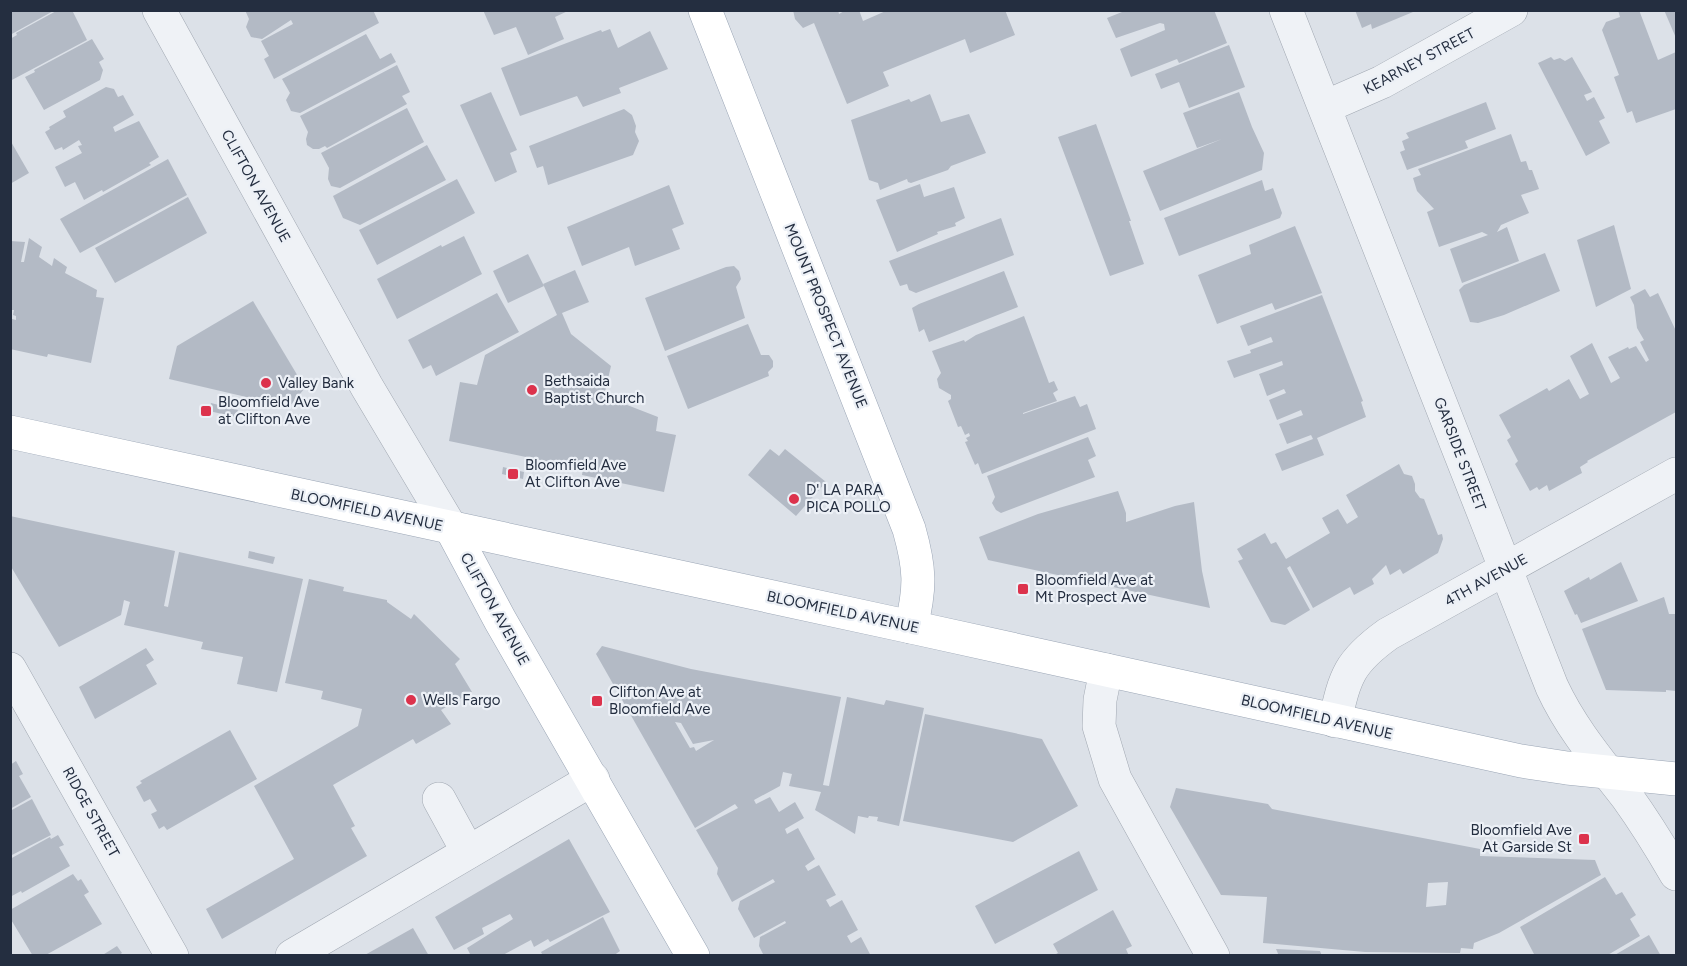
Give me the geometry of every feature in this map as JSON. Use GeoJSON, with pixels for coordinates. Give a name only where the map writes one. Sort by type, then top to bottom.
{"type":"FeatureCollection","features":[{"type":"Feature","properties":{"kind":"main road","name":"MOUNT PROSPECT AVENUE"},"geometry":{"type":"LineString","coordinates":[[705,10],[909,529],[917,557],[920,581],[911,627]]}},
{"type":"Feature","properties":{"kind":"main road","name":"BLOOMFIELD AVENUE"},"geometry":{"type":"LineString","coordinates":[[10,432],[1521,761],[1608,773],[1677,779]]}},
{"type":"Feature","properties":{"kind":"main road","name":"CLIFTON AVENUE"},"geometry":{"type":"LineString","coordinates":[[451,528],[500,620],[693,956]]}},
{"type":"Feature","properties":{"kind":"street","name":"CLIFTON AVENUE"},"geometry":{"type":"LineString","coordinates":[[159,10],[367,387],[451,528]]}},
{"type":"Feature","properties":{"kind":"street","name":"GARSIDE STREET"},"geometry":{"type":"LineString","coordinates":[[1286,10],[1563,711],[1592,754],[1649,829],[1677,874]]}},
{"type":"Feature","properties":{"kind":"street","name":"KEARNEY STREET"},"geometry":{"type":"LineString","coordinates":[[1325,107],[1382,82],[1511,10]]}},
{"type":"Feature","properties":{"kind":"street","name":"4TH AVENUE"},"geometry":{"type":"LineString","coordinates":[[1335,721],[1344,681],[1355,662],[1371,646],[1388,634],[1677,474]]}},
{"type":"Feature","properties":{"kind":"street","name":"RIDGE STREET"},"geometry":{"type":"LineString","coordinates":[[10,669],[172,956]]}},
{"type":"Feature","properties":{"kind":"street"},"geometry":{"type":"LineString","coordinates":[[1106,670],[1100,700],[1099,726],[1115,778],[1213,956]]}},
{"type":"Feature","properties":{"kind":"street"},"geometry":{"type":"LineString","coordinates":[[292,956],[593,779]]}},
{"type":"Feature","properties":{"kind":"street"},"geometry":{"type":"LineString","coordinates":[[439,799],[468,852]]}},
{"type":"Feature","properties":{"kind":"building"},"geometry":{"type":"Polygon","coordinates":[[[10,10],[55,10],[10,35],[10,10]]]}},
{"type":"Feature","properties":{"kind":"building"},"geometry":{"type":"Polygon","coordinates":[[[58,10],[72,10],[87,40],[10,81],[10,39],[17,35],[16,33],[58,10]]]}},
{"type":"Feature","properties":{"kind":"building"},"geometry":{"type":"Polygon","coordinates":[[[245,10],[373,10],[379,23],[274,79],[264,59],[269,56],[261,41],[293,24],[291,20],[262,39],[251,37],[246,27],[249,19],[245,10]]]}},
{"type":"Feature","properties":{"kind":"building"},"geometry":{"type":"Polygon","coordinates":[[[483,10],[570,10],[555,17],[564,39],[528,55],[516,27],[494,35],[483,10]]]}},
{"type":"Feature","properties":{"kind":"building"},"geometry":{"type":"Polygon","coordinates":[[[793,10],[838,10],[839,14],[846,10],[859,10],[863,21],[888,10],[1005,10],[1015,35],[970,53],[965,39],[883,72],[889,86],[847,104],[814,23],[803,28],[795,19],[793,10]]]}},
{"type":"Feature","properties":{"kind":"building"},"geometry":{"type":"Polygon","coordinates":[[[1127,10],[1214,10],[1227,43],[1179,63],[1177,59],[1131,77],[1120,49],[1165,30],[1164,24],[1160,23],[1116,38],[1107,18],[1127,10]]]}},
{"type":"Feature","properties":{"kind":"building"},"geometry":{"type":"Polygon","coordinates":[[[1355,10],[1412,10],[1413,12],[1372,29],[1371,24],[1362,28],[1355,10]]]}},
{"type":"Feature","properties":{"kind":"building"},"geometry":{"type":"Polygon","coordinates":[[[1618,10],[1639,10],[1658,60],[1676,52],[1676,109],[1636,123],[1632,111],[1627,113],[1614,77],[1619,75],[1602,30],[1606,22],[1620,17],[1618,10]]]}},
{"type":"Feature","properties":{"kind":"building"},"geometry":{"type":"Polygon","coordinates":[[[1664,10],[1676,10],[1676,38],[1664,10]]]}},
{"type":"Feature","properties":{"kind":"building"},"geometry":{"type":"Polygon","coordinates":[[[610,29],[618,48],[650,31],[668,69],[619,88],[621,93],[583,107],[577,96],[520,116],[501,68],[601,30],[602,32],[610,29]]]}},
{"type":"Feature","properties":{"kind":"building"},"geometry":{"type":"Polygon","coordinates":[[[366,34],[380,59],[391,53],[396,62],[300,113],[291,111],[286,100],[290,93],[282,79],[366,34]]]}},
{"type":"Feature","properties":{"kind":"building"},"geometry":{"type":"Polygon","coordinates":[[[92,39],[104,59],[99,62],[103,70],[100,80],[44,110],[25,77],[92,39]]]}},
{"type":"Feature","properties":{"kind":"building"},"geometry":{"type":"Polygon","coordinates":[[[1229,45],[1245,87],[1189,108],[1179,82],[1161,89],[1155,74],[1229,45]]]}},
{"type":"Feature","properties":{"kind":"building"},"geometry":{"type":"Polygon","coordinates":[[[1551,57],[1554,60],[1560,58],[1565,61],[1572,57],[1592,92],[1584,95],[1587,101],[1594,97],[1605,118],[1599,121],[1610,143],[1586,156],[1538,63],[1551,57]]]}},
{"type":"Feature","properties":{"kind":"building"},"geometry":{"type":"Polygon","coordinates":[[[397,65],[410,92],[402,96],[407,104],[327,148],[325,146],[313,149],[307,145],[308,132],[300,116],[397,65]]]}},
{"type":"Feature","properties":{"kind":"building"},"geometry":{"type":"Polygon","coordinates":[[[106,87],[114,89],[118,97],[123,95],[134,115],[113,127],[115,132],[139,121],[159,157],[149,163],[151,165],[84,200],[75,182],[65,187],[55,167],[82,153],[78,146],[82,145],[79,140],[63,150],[62,147],[55,150],[45,132],[66,117],[63,111],[106,87]]]}},
{"type":"Feature","properties":{"kind":"building"},"geometry":{"type":"Polygon","coordinates":[[[491,92],[517,150],[510,153],[517,172],[495,182],[460,105],[491,92]]]}},
{"type":"Feature","properties":{"kind":"building"},"geometry":{"type":"Polygon","coordinates":[[[1239,92],[1264,153],[1262,170],[1160,211],[1143,171],[1222,139],[1197,148],[1183,113],[1239,92]]]}},
{"type":"Feature","properties":{"kind":"building"},"geometry":{"type":"Polygon","coordinates":[[[930,94],[941,122],[969,114],[986,153],[911,183],[907,179],[880,190],[878,183],[869,180],[851,120],[909,99],[911,102],[930,94]]]}},
{"type":"Feature","properties":{"kind":"building"},"geometry":{"type":"Polygon","coordinates":[[[1486,102],[1496,129],[1465,141],[1468,148],[1407,170],[1400,152],[1405,150],[1402,141],[1409,138],[1406,133],[1486,102]]]}},
{"type":"Feature","properties":{"kind":"building"},"geometry":{"type":"Polygon","coordinates":[[[407,108],[424,142],[340,188],[331,186],[328,179],[329,168],[321,153],[407,108]]]}},
{"type":"Feature","properties":{"kind":"building"},"geometry":{"type":"Polygon","coordinates":[[[624,109],[632,115],[639,141],[633,155],[548,185],[543,166],[537,168],[529,146],[624,109]]]}},
{"type":"Feature","properties":{"kind":"building"},"geometry":{"type":"Polygon","coordinates":[[[1096,124],[1144,264],[1110,276],[1058,137],[1096,124]]]}},
{"type":"Feature","properties":{"kind":"building"},"geometry":{"type":"Polygon","coordinates":[[[1511,134],[1521,162],[1526,161],[1529,170],[1532,170],[1539,189],[1521,195],[1529,213],[1501,225],[1497,232],[1507,227],[1519,261],[1462,283],[1450,249],[1488,235],[1482,232],[1439,247],[1427,212],[1434,209],[1417,191],[1413,178],[1421,175],[1418,169],[1511,134]]]}},
{"type":"Feature","properties":{"kind":"building"},"geometry":{"type":"Polygon","coordinates":[[[10,140],[29,173],[10,184],[10,140]]]}},
{"type":"Feature","properties":{"kind":"building"},"geometry":{"type":"Polygon","coordinates":[[[427,145],[446,180],[360,225],[343,218],[333,196],[427,145]]]}},
{"type":"Feature","properties":{"kind":"building"},"geometry":{"type":"Polygon","coordinates":[[[168,159],[187,195],[80,253],[60,219],[168,159]]]}},
{"type":"Feature","properties":{"kind":"building"},"geometry":{"type":"Polygon","coordinates":[[[457,179],[475,213],[377,265],[359,230],[457,179]]]}},
{"type":"Feature","properties":{"kind":"building"},"geometry":{"type":"Polygon","coordinates":[[[1262,180],[1265,191],[1273,188],[1282,213],[1280,218],[1179,256],[1164,218],[1262,180]]]}},
{"type":"Feature","properties":{"kind":"building"},"geometry":{"type":"Polygon","coordinates":[[[920,184],[924,197],[954,187],[965,218],[955,223],[956,226],[937,232],[938,234],[897,252],[876,200],[920,184]]]}},
{"type":"Feature","properties":{"kind":"building"},"geometry":{"type":"Polygon","coordinates":[[[669,185],[684,224],[672,229],[680,249],[635,266],[629,247],[582,266],[567,227],[669,185]]]}},
{"type":"Feature","properties":{"kind":"building"},"geometry":{"type":"Polygon","coordinates":[[[188,197],[207,233],[115,283],[95,248],[188,197]]]}},
{"type":"Feature","properties":{"kind":"building"},"geometry":{"type":"Polygon","coordinates":[[[1001,218],[1014,255],[916,293],[909,290],[907,284],[900,286],[889,261],[1001,218]]]}},
{"type":"Feature","properties":{"kind":"building"},"geometry":{"type":"Polygon","coordinates":[[[1614,225],[1631,289],[1596,307],[1577,240],[1614,225]]]}},
{"type":"Feature","properties":{"kind":"building"},"geometry":{"type":"Polygon","coordinates":[[[1295,226],[1322,293],[1275,310],[1272,303],[1217,324],[1198,275],[1251,254],[1249,245],[1295,226]]]}},
{"type":"Feature","properties":{"kind":"building"},"geometry":{"type":"Polygon","coordinates":[[[464,236],[482,274],[397,319],[377,279],[441,245],[442,247],[464,236]]]}},
{"type":"Feature","properties":{"kind":"building"},"geometry":{"type":"Polygon","coordinates":[[[29,238],[42,247],[39,257],[52,266],[54,258],[67,267],[65,273],[97,290],[96,297],[104,298],[91,363],[10,349],[10,327],[12,319],[16,320],[16,316],[13,315],[14,310],[10,310],[10,241],[25,242],[21,262],[24,262],[29,238]]]}},
{"type":"Feature","properties":{"kind":"building"},"geometry":{"type":"Polygon","coordinates":[[[1545,253],[1560,291],[1504,315],[1478,323],[1470,322],[1459,290],[1464,285],[1545,253]]]}},
{"type":"Feature","properties":{"kind":"building"},"geometry":{"type":"Polygon","coordinates":[[[528,254],[544,286],[508,303],[493,271],[528,254]]]}},
{"type":"Feature","properties":{"kind":"building"},"geometry":{"type":"Polygon","coordinates":[[[734,266],[739,271],[741,279],[736,287],[745,318],[665,351],[645,298],[734,266]]]}},
{"type":"Feature","properties":{"kind":"building","name":"Bethsaida Baptist Church"},"geometry":{"type":"Polygon","coordinates":[[[575,270],[589,302],[562,313],[571,334],[611,366],[604,396],[658,417],[656,431],[676,435],[664,492],[582,475],[583,469],[449,441],[460,382],[477,385],[485,355],[557,315],[543,284],[575,270]]]}},
{"type":"Feature","properties":{"kind":"building"},"geometry":{"type":"Polygon","coordinates":[[[1004,271],[1018,307],[929,342],[924,329],[919,332],[912,308],[1004,271]]]}},
{"type":"Feature","properties":{"kind":"building"},"geometry":{"type":"Polygon","coordinates":[[[1645,289],[1650,297],[1658,293],[1676,331],[1676,412],[1587,461],[1580,467],[1582,473],[1549,491],[1547,485],[1539,490],[1537,487],[1530,491],[1515,464],[1518,461],[1507,440],[1511,437],[1499,415],[1547,388],[1549,391],[1569,379],[1580,399],[1589,394],[1570,356],[1592,343],[1611,383],[1620,378],[1608,357],[1628,347],[1629,349],[1636,346],[1646,362],[1649,360],[1640,342],[1644,340],[1637,328],[1634,305],[1630,297],[1645,289]]]}},
{"type":"Feature","properties":{"kind":"building"},"geometry":{"type":"Polygon","coordinates":[[[497,293],[519,332],[436,376],[431,365],[423,369],[408,340],[497,293]]]}},
{"type":"Feature","properties":{"kind":"building"},"geometry":{"type":"Polygon","coordinates":[[[1322,295],[1363,401],[1361,402],[1366,417],[1317,438],[1324,455],[1282,471],[1275,454],[1313,439],[1311,435],[1287,444],[1279,424],[1303,415],[1301,410],[1277,420],[1269,400],[1286,393],[1284,389],[1267,396],[1259,374],[1283,365],[1282,361],[1234,378],[1227,361],[1273,342],[1271,337],[1248,346],[1240,326],[1322,295]]]}},
{"type":"Feature","properties":{"kind":"building"},"geometry":{"type":"Polygon","coordinates":[[[253,301],[305,388],[289,407],[169,379],[177,346],[253,301]]]}},
{"type":"Feature","properties":{"kind":"building"},"geometry":{"type":"Polygon","coordinates":[[[1024,316],[1049,383],[1054,381],[1058,390],[1053,393],[1057,401],[1023,414],[1075,396],[1080,407],[1087,404],[1096,429],[982,474],[978,463],[975,465],[965,442],[968,441],[966,438],[970,436],[969,433],[965,435],[961,426],[958,427],[948,401],[951,395],[939,388],[937,379],[941,373],[932,351],[964,340],[965,342],[976,335],[1024,316]]]}},
{"type":"Feature","properties":{"kind":"building"},"geometry":{"type":"Polygon","coordinates":[[[748,324],[761,355],[769,355],[773,361],[773,367],[768,372],[769,376],[688,409],[667,356],[748,324]]]}},
{"type":"Feature","properties":{"kind":"building"},"geometry":{"type":"Polygon","coordinates":[[[211,403],[238,410],[236,417],[209,411],[211,403]]]}},
{"type":"Feature","properties":{"kind":"building"},"geometry":{"type":"Polygon","coordinates":[[[1088,437],[1096,456],[1088,460],[1095,477],[1001,513],[996,510],[992,503],[995,497],[987,476],[1088,437]]]}},
{"type":"Feature","properties":{"kind":"building","name":"D' LA PARA PICA POLLO"},"geometry":{"type":"Polygon","coordinates":[[[770,449],[779,456],[785,449],[826,482],[796,516],[748,475],[770,449]]]}},
{"type":"Feature","properties":{"kind":"building"},"geometry":{"type":"Polygon","coordinates":[[[1399,464],[1404,474],[1412,476],[1415,491],[1420,498],[1424,499],[1438,535],[1442,534],[1443,539],[1438,553],[1403,574],[1400,569],[1390,575],[1386,565],[1372,579],[1374,584],[1354,595],[1350,587],[1313,608],[1290,566],[1287,568],[1310,610],[1285,625],[1271,622],[1238,561],[1243,559],[1237,549],[1265,533],[1271,544],[1276,542],[1286,559],[1330,533],[1322,518],[1338,509],[1347,524],[1358,517],[1346,495],[1399,464]]]}},
{"type":"Feature","properties":{"kind":"building"},"geometry":{"type":"Polygon","coordinates":[[[503,467],[524,472],[523,479],[502,474],[503,467]]]}},
{"type":"Feature","properties":{"kind":"building"},"geometry":{"type":"Polygon","coordinates":[[[1118,491],[1126,513],[1126,522],[1194,502],[1202,571],[1210,608],[988,560],[979,537],[1038,514],[1118,491]]]}},
{"type":"Feature","properties":{"kind":"building"},"geometry":{"type":"Polygon","coordinates":[[[10,516],[175,551],[164,606],[168,607],[179,552],[303,579],[277,692],[237,684],[243,657],[201,649],[203,642],[124,625],[130,602],[124,600],[121,615],[59,647],[10,565],[10,516]]]}},
{"type":"Feature","properties":{"kind":"building"},"geometry":{"type":"Polygon","coordinates":[[[249,551],[275,557],[273,564],[248,558],[249,551]]]}},
{"type":"Feature","properties":{"kind":"building"},"geometry":{"type":"Polygon","coordinates":[[[1621,562],[1638,601],[1581,623],[1564,591],[1589,577],[1590,580],[1621,562]]]}},
{"type":"Feature","properties":{"kind":"building"},"geometry":{"type":"Polygon","coordinates":[[[309,579],[344,587],[343,591],[387,600],[411,619],[414,614],[460,659],[455,664],[472,692],[441,710],[451,724],[416,744],[413,739],[333,785],[355,826],[351,828],[367,856],[222,939],[206,909],[294,859],[254,786],[358,726],[362,709],[321,699],[323,691],[285,683],[309,579]]]}},
{"type":"Feature","properties":{"kind":"building"},"geometry":{"type":"Polygon","coordinates":[[[1664,597],[1669,614],[1676,614],[1676,691],[1606,690],[1582,629],[1664,597]]]}},
{"type":"Feature","properties":{"kind":"building"},"geometry":{"type":"Polygon","coordinates":[[[602,646],[691,669],[841,697],[823,785],[829,786],[847,697],[884,705],[886,700],[924,708],[899,826],[877,821],[878,817],[858,816],[855,834],[815,810],[821,792],[789,786],[792,774],[783,772],[780,786],[754,800],[756,804],[770,797],[779,812],[795,802],[804,818],[785,829],[787,834],[798,828],[815,859],[805,866],[808,871],[819,865],[836,895],[826,900],[830,907],[842,900],[858,930],[847,936],[851,943],[861,937],[871,956],[764,956],[759,946],[760,937],[786,923],[785,921],[754,938],[738,909],[740,901],[775,882],[773,879],[732,902],[717,874],[718,868],[696,830],[738,808],[735,804],[695,828],[596,654],[602,646]],[[675,722],[690,748],[694,747],[696,751],[714,740],[693,744],[681,723],[675,722]]]}},
{"type":"Feature","properties":{"kind":"building"},"geometry":{"type":"Polygon","coordinates":[[[146,648],[154,660],[146,665],[157,684],[95,719],[79,687],[146,648]]]}},
{"type":"Feature","properties":{"kind":"building"},"geometry":{"type":"Polygon","coordinates":[[[925,714],[1042,739],[1078,806],[1013,842],[903,821],[925,714]]]}},
{"type":"Feature","properties":{"kind":"building"},"geometry":{"type":"Polygon","coordinates":[[[230,730],[257,779],[167,830],[164,826],[159,829],[151,814],[157,811],[150,799],[144,802],[136,787],[142,783],[140,781],[230,730]]]}},
{"type":"Feature","properties":{"kind":"building"},"geometry":{"type":"Polygon","coordinates":[[[16,761],[23,774],[19,776],[31,797],[10,809],[10,765],[16,761]]]}},
{"type":"Feature","properties":{"kind":"building"},"geometry":{"type":"Polygon","coordinates":[[[1176,788],[1268,804],[1272,809],[1480,849],[1480,856],[1595,860],[1601,875],[1499,933],[1474,943],[1473,949],[1461,948],[1460,953],[1365,952],[1263,943],[1267,897],[1221,895],[1170,807],[1176,788]],[[1448,882],[1428,883],[1426,907],[1446,905],[1448,882]]]}},
{"type":"Feature","properties":{"kind":"building"},"geometry":{"type":"Polygon","coordinates":[[[32,799],[51,835],[10,856],[10,811],[32,799]]]}},
{"type":"Feature","properties":{"kind":"building"},"geometry":{"type":"Polygon","coordinates":[[[58,835],[64,845],[59,847],[70,866],[22,893],[21,891],[10,897],[10,859],[58,835]]]}},
{"type":"Feature","properties":{"kind":"building"},"geometry":{"type":"Polygon","coordinates":[[[569,839],[610,912],[550,942],[548,939],[534,947],[531,940],[501,956],[471,956],[467,948],[513,919],[510,914],[482,928],[484,934],[454,950],[435,917],[569,839]]]}},
{"type":"Feature","properties":{"kind":"building"},"geometry":{"type":"Polygon","coordinates":[[[1079,851],[1098,890],[995,944],[975,906],[1079,851]]]}},
{"type":"Feature","properties":{"kind":"building"},"geometry":{"type":"Polygon","coordinates":[[[73,874],[78,881],[81,879],[89,892],[84,895],[102,924],[44,956],[33,956],[10,918],[10,910],[73,874]]]}},
{"type":"Feature","properties":{"kind":"building"},"geometry":{"type":"Polygon","coordinates":[[[1605,877],[1616,895],[1622,892],[1636,915],[1630,919],[1640,936],[1606,956],[1535,956],[1520,927],[1605,877]]]}},
{"type":"Feature","properties":{"kind":"building"},"geometry":{"type":"Polygon","coordinates":[[[1113,910],[1132,946],[1126,949],[1129,956],[1052,956],[1058,953],[1053,944],[1113,910]]]}},
{"type":"Feature","properties":{"kind":"building"},"geometry":{"type":"Polygon","coordinates":[[[603,917],[620,951],[613,956],[543,956],[541,952],[603,917]]]}},
{"type":"Feature","properties":{"kind":"building"},"geometry":{"type":"Polygon","coordinates":[[[413,928],[429,956],[363,956],[413,928]]]}},
{"type":"Feature","properties":{"kind":"building"},"geometry":{"type":"Polygon","coordinates":[[[1649,935],[1661,956],[1613,956],[1649,935]]]}},
{"type":"Feature","properties":{"kind":"building"},"geometry":{"type":"Polygon","coordinates":[[[117,946],[122,953],[118,956],[101,956],[117,946]]]}},
{"type":"Feature","properties":{"kind":"building"},"geometry":{"type":"Polygon","coordinates":[[[1276,949],[1320,951],[1322,956],[1279,956],[1276,949]]]}},
{"type":"Feature","properties":{"kind":"place","name":"Valley Bank"},"geometry":{"type":"Point","coordinates":[266,383]}},
{"type":"Feature","properties":{"kind":"place","name":"Bethsaida Baptist Church"},"geometry":{"type":"Point","coordinates":[532,390]}},
{"type":"Feature","properties":{"kind":"place","name":"Bloomfield Ave at Clifton Ave"},"geometry":{"type":"Point","coordinates":[206,411]}},
{"type":"Feature","properties":{"kind":"place","name":"Bloomfield Ave At Clifton Ave"},"geometry":{"type":"Point","coordinates":[513,474]}},
{"type":"Feature","properties":{"kind":"place","name":"D' LA PARA PICA POLLO"},"geometry":{"type":"Point","coordinates":[794,499]}},
{"type":"Feature","properties":{"kind":"place","name":"Bloomfield Ave at Mt Prospect Ave"},"geometry":{"type":"Point","coordinates":[1023,589]}},
{"type":"Feature","properties":{"kind":"place","name":"Wells Fargo"},"geometry":{"type":"Point","coordinates":[411,700]}},
{"type":"Feature","properties":{"kind":"place","name":"Clifton Ave at Bloomfield Ave"},"geometry":{"type":"Point","coordinates":[597,701]}},
{"type":"Feature","properties":{"kind":"place","name":"Bloomfield Ave At Garside St"},"geometry":{"type":"Point","coordinates":[1584,839]}}]}
